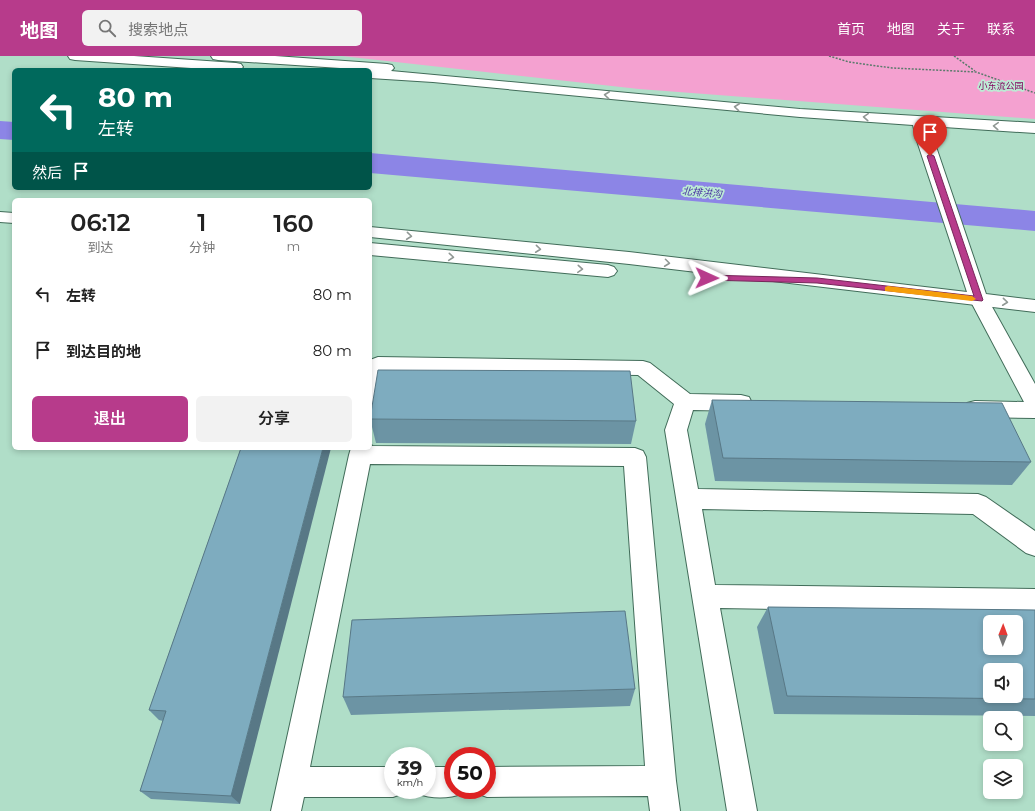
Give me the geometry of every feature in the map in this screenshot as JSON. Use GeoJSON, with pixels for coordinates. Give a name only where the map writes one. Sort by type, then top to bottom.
{"type":"FeatureCollection","features":[{"type":"Feature","properties":{"kind":"main road"},"geometry":{"type":"LineString","coordinates":[[74,56],[264,68]]}},
{"type":"Feature","properties":{"kind":"main road"},"geometry":{"type":"LineString","coordinates":[[218,56],[448,73],[572,91]]}},
{"type":"Feature","properties":{"kind":"main road"},"geometry":{"type":"LineString","coordinates":[[372,74],[433,78],[800,113],[1035,128]]}},
{"type":"Feature","properties":{"kind":"main road"},"geometry":{"type":"LineString","coordinates":[[920,121],[925,142],[979,300],[1035,403]]}},
{"type":"Feature","properties":{"kind":"main road"},"geometry":{"type":"LineString","coordinates":[[0,202],[12,203]]}},
{"type":"Feature","properties":{"kind":"main road"},"geometry":{"type":"LineString","coordinates":[[0,217],[12,218]]}},
{"type":"Feature","properties":{"kind":"main road"},"geometry":{"type":"LineString","coordinates":[[372,232],[629,258],[1035,306]]}},
{"type":"Feature","properties":{"kind":"main road"},"geometry":{"type":"LineString","coordinates":[[372,249],[683,277],[817,280]]}},
{"type":"Feature","properties":{"kind":"main road"},"geometry":{"type":"LineString","coordinates":[[372,396],[378,364],[643,368],[685,402],[757,403]]}},
{"type":"Feature","properties":{"kind":"main road"},"geometry":{"type":"LineString","coordinates":[[685,402],[676,430],[742,811]]}},
{"type":"Feature","properties":{"kind":"main road"},"geometry":{"type":"LineString","coordinates":[[956,408],[1035,410]]}},
{"type":"Feature","properties":{"kind":"main road"},"geometry":{"type":"LineString","coordinates":[[286,811],[361,452],[635,457],[661,781],[665,811]]}},
{"type":"Feature","properties":{"kind":"main road"},"geometry":{"type":"LineString","coordinates":[[688,499],[978,504],[1035,545]]}},
{"type":"Feature","properties":{"kind":"main road"},"geometry":{"type":"LineString","coordinates":[[704,596],[1035,601]]}},
{"type":"Feature","properties":{"kind":"main road"},"geometry":{"type":"LineString","coordinates":[[496,782],[661,781]]}},
{"type":"Feature","properties":{"kind":"main road"},"geometry":{"type":"LineString","coordinates":[[292,782],[384,782]]}},
{"type":"Feature","properties":{"kind":"path"},"geometry":{"type":"LineString","coordinates":[[829,56],[849,62],[892,68],[976,72]]}},
{"type":"Feature","properties":{"kind":"path"},"geometry":{"type":"LineString","coordinates":[[954,56],[976,72],[1035,93]]}},
{"type":"Feature","properties":{"kind":"green space","name":"小东流公园"},"geometry":{"type":"Polygon","coordinates":[[[342,56],[1035,56],[1035,119],[639,89],[342,56]]]}},
{"type":"Feature","properties":{"kind":"building"},"geometry":{"type":"Polygon","coordinates":[[[378,370],[630,371],[636,421],[372,419],[372,407],[378,370]]]}},
{"type":"Feature","properties":{"kind":"building"},"geometry":{"type":"Polygon","coordinates":[[[712,400],[1002,403],[1031,462],[723,458],[712,400]]]}},
{"type":"Feature","properties":{"kind":"building"},"geometry":{"type":"Polygon","coordinates":[[[240,450],[322,450],[231,796],[140,791],[166,711],[149,710],[240,450]]]}},
{"type":"Feature","properties":{"kind":"building"},"geometry":{"type":"Polygon","coordinates":[[[768,607],[1035,610],[1035,699],[1023,699],[1023,663],[983,663],[983,698],[787,696],[768,607]]]}},
{"type":"Feature","properties":{"kind":"building"},"geometry":{"type":"Polygon","coordinates":[[[625,611],[635,689],[343,697],[352,620],[625,611]]]}},
{"type":"Feature","properties":{"kind":"waterway","name":"北排洪沟"},"geometry":{"type":"LineString","coordinates":[[0,130],[12,131]]}},
{"type":"Feature","properties":{"kind":"waterway","name":"北排洪沟"},"geometry":{"type":"LineString","coordinates":[[372,163],[1035,221]]}},
{"type":"Feature","properties":{"kind":"slow traffic"},"geometry":{"type":"LineString","coordinates":[[888,289],[972,299]]}},
{"type":"Feature","properties":{"kind":"route"},"geometry":{"type":"LineString","coordinates":[[707,278],[817,280],[979,300],[930,156]]}}]}
